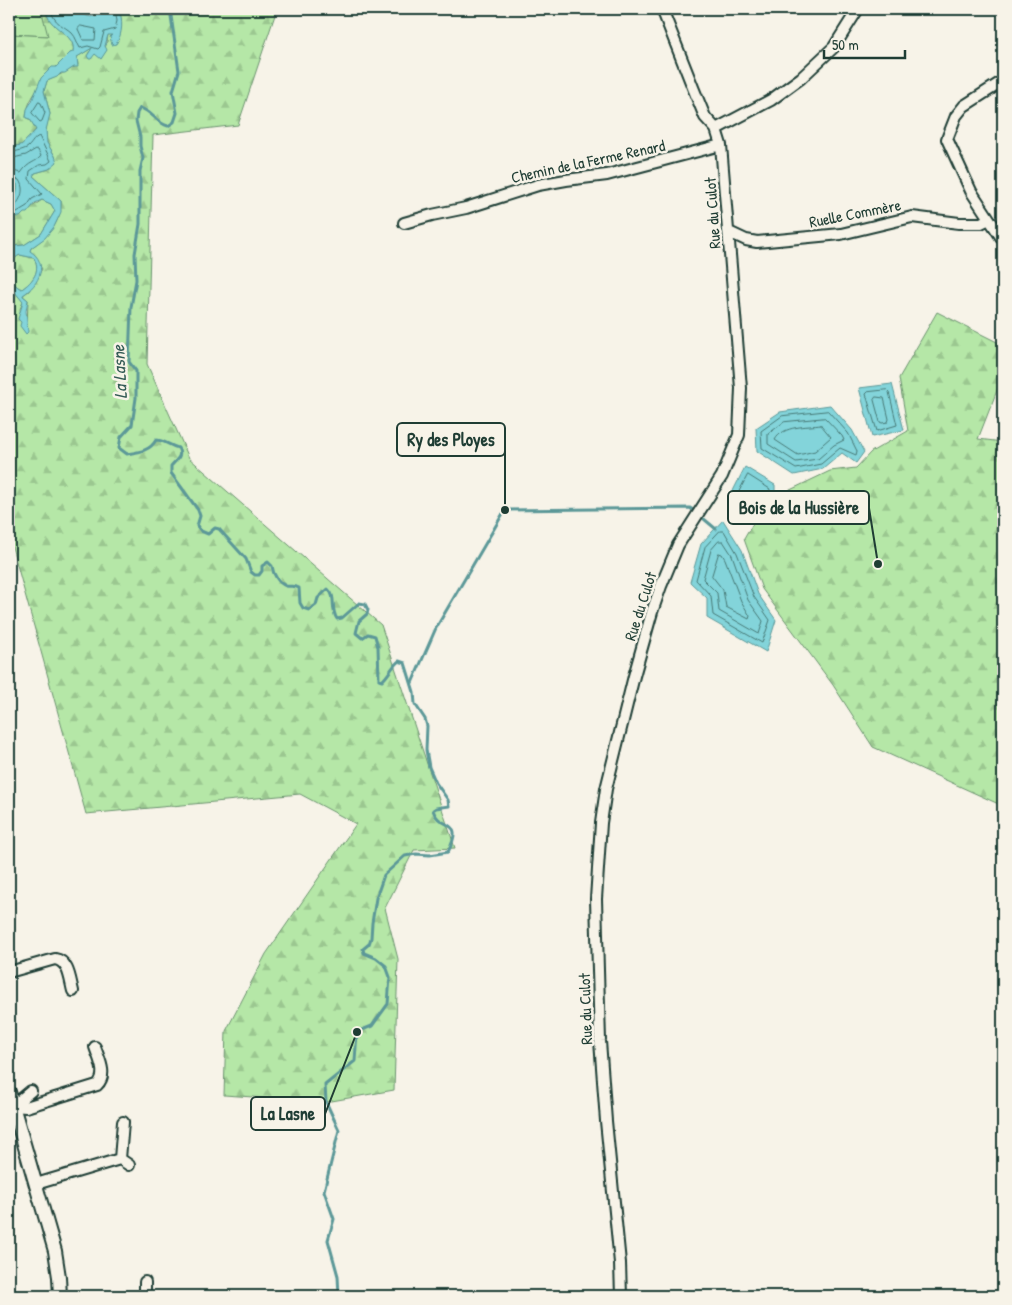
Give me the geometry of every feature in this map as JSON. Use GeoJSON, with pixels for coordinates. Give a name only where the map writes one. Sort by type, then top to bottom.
{"type":"FeatureCollection","features":[{"type":"Feature","properties":{"kind":"street","name":"Rue du Culot"},"geometry":{"type":"LineString","coordinates":[[621,1296],[620,1263],[600,1041],[596,899],[601,822],[606,789],[634,676],[661,586],[685,533],[722,476],[739,435],[741,388],[721,145],[716,129],[705,117],[680,56],[664,9]]}},
{"type":"Feature","properties":{"kind":"street"},"geometry":{"type":"LineString","coordinates":[[716,129],[771,100],[801,78],[834,47],[858,9]]}},
{"type":"Feature","properties":{"kind":"street"},"geometry":{"type":"LineString","coordinates":[[1003,81],[964,106],[956,116],[947,139],[972,191],[1003,240]]}},
{"type":"Feature","properties":{"kind":"street","name":"Chemin de la Ferme Renard"},"geometry":{"type":"LineString","coordinates":[[404,223],[466,208],[538,185],[607,175],[721,145]]}},
{"type":"Feature","properties":{"kind":"street","name":"Ruelle Commère"},"geometry":{"type":"LineString","coordinates":[[729,232],[746,240],[757,242],[841,234],[912,217],[959,223],[981,222],[989,219]]}},
{"type":"Feature","properties":{"kind":"street"},"geometry":{"type":"LineString","coordinates":[[9,972],[55,958],[60,959],[64,963],[73,991]]}},
{"type":"Feature","properties":{"kind":"street"},"geometry":{"type":"LineString","coordinates":[[13,1106],[26,1107],[97,1085],[103,1077],[95,1047]]}},
{"type":"Feature","properties":{"kind":"street"},"geometry":{"type":"LineString","coordinates":[[13,1106],[31,1091]]}},
{"type":"Feature","properties":{"kind":"street"},"geometry":{"type":"LineString","coordinates":[[9,1092],[55,1251],[60,1296]]}},
{"type":"Feature","properties":{"kind":"street"},"geometry":{"type":"LineString","coordinates":[[36,1184],[125,1162],[124,1122]]}},
{"type":"Feature","properties":{"kind":"street"},"geometry":{"type":"LineString","coordinates":[[142,1296],[145,1291],[146,1282]]}},
{"type":"Feature","properties":{"kind":"green space"},"geometry":{"type":"Polygon","coordinates":[[[9,9],[41,9],[49,36],[9,34],[9,9]]]}},
{"type":"Feature","properties":{"kind":"green space"},"geometry":{"type":"Polygon","coordinates":[[[41,9],[46,9],[48,16],[56,27],[71,40],[73,52],[43,82],[32,99],[26,117],[36,129],[21,145],[9,149],[9,34],[48,36],[41,9]]]}},
{"type":"Feature","properties":{"kind":"green space"},"geometry":{"type":"Polygon","coordinates":[[[119,9],[277,9],[238,125],[153,135],[147,364],[189,458],[381,625],[455,848],[414,850],[385,908],[398,959],[394,1090],[326,1102],[224,1095],[226,1031],[266,954],[356,824],[300,794],[86,814],[9,536],[9,288],[18,294],[23,302],[20,309],[27,329],[28,300],[23,295],[29,291],[42,269],[30,251],[48,234],[56,223],[61,201],[33,176],[35,173],[49,169],[55,159],[47,143],[47,120],[50,114],[44,91],[47,81],[78,65],[77,57],[92,48],[89,53],[99,55],[101,59],[108,34],[120,33],[121,18],[119,9]]]}},
{"type":"Feature","properties":{"kind":"green space"},"geometry":{"type":"Polygon","coordinates":[[[9,181],[17,184],[17,193],[10,205],[20,217],[42,200],[51,204],[55,211],[41,234],[24,245],[14,246],[9,251],[9,181]]]}},
{"type":"Feature","properties":{"kind":"green space"},"geometry":{"type":"Polygon","coordinates":[[[20,255],[34,258],[37,268],[35,276],[22,289],[13,282],[10,272],[12,262],[20,255]]]}},
{"type":"Feature","properties":{"kind":"green space"},"geometry":{"type":"Polygon","coordinates":[[[937,312],[1003,345],[1003,375],[978,439],[1003,442],[1003,806],[873,747],[833,685],[762,589],[744,539],[763,506],[788,491],[830,471],[856,468],[871,452],[908,431],[899,378],[937,312]]]}},
{"type":"Feature","properties":{"kind":"water"},"geometry":{"type":"Polygon","coordinates":[[[46,9],[82,9],[81,12],[90,17],[100,13],[100,9],[119,9],[122,27],[116,44],[112,45],[110,37],[112,35],[108,35],[105,46],[107,50],[101,59],[95,54],[89,59],[87,56],[92,48],[77,57],[78,67],[74,67],[47,81],[44,91],[50,114],[46,130],[47,143],[57,162],[49,169],[35,173],[33,176],[61,201],[61,212],[54,227],[30,251],[36,256],[41,267],[38,279],[23,295],[28,300],[26,311],[28,332],[26,334],[20,326],[21,322],[18,319],[23,302],[14,291],[10,292],[9,288],[9,251],[14,246],[24,245],[41,234],[55,211],[51,204],[42,200],[35,203],[27,213],[20,217],[11,216],[10,208],[17,193],[17,184],[9,181],[9,149],[21,145],[36,130],[30,119],[26,118],[27,109],[41,78],[52,67],[56,67],[73,52],[71,40],[51,22],[46,9]],[[20,255],[15,258],[10,267],[13,282],[22,289],[35,275],[37,267],[34,258],[20,255]]]}},
{"type":"Feature","properties":{"kind":"water"},"geometry":{"type":"Polygon","coordinates":[[[892,384],[904,430],[872,437],[859,388],[892,384]]]}},
{"type":"Feature","properties":{"kind":"water"},"geometry":{"type":"Polygon","coordinates":[[[830,405],[852,430],[864,452],[856,463],[842,453],[823,469],[794,475],[757,451],[756,428],[780,412],[830,405]]]}},
{"type":"Feature","properties":{"kind":"water"},"geometry":{"type":"Polygon","coordinates":[[[745,467],[775,485],[775,498],[760,502],[749,517],[729,499],[745,467]]]}},
{"type":"Feature","properties":{"kind":"water"},"geometry":{"type":"Polygon","coordinates":[[[723,520],[742,550],[758,594],[776,620],[766,652],[707,618],[707,598],[690,582],[701,544],[723,520]]]}},
{"type":"Feature","properties":{"kind":"waterway","name":"La Lasne"},"geometry":{"type":"LineString","coordinates":[[170,9],[179,71],[173,91],[177,113],[174,122],[168,126],[140,108],[136,121],[143,158],[140,171],[140,224],[135,254],[136,280],[131,307],[129,362],[136,371],[136,398],[132,425],[121,437],[119,448],[127,454],[136,453],[151,447],[156,440],[178,448],[180,453],[177,460],[171,466],[171,473],[198,510],[200,516],[197,526],[201,531],[208,534],[215,528],[219,529],[246,559],[251,572],[255,575],[259,575],[262,571],[262,566],[268,562],[281,583],[286,586],[299,588],[300,603],[303,608],[309,610],[316,605],[318,598],[328,589],[331,592],[337,619],[342,618],[359,603],[365,604],[368,610],[367,614],[359,621],[356,633],[362,638],[368,634],[375,636],[378,647],[379,680],[382,681],[399,661],[405,663],[414,692],[415,704],[425,719],[427,726],[426,750],[429,767],[436,783],[448,800],[449,806],[433,810],[440,820],[453,829],[454,834],[448,852],[405,856],[384,875],[376,898],[371,938],[369,944],[363,949],[364,953],[376,958],[386,966],[390,977],[388,1004],[372,1026],[357,1032],[355,1061],[325,1085],[326,1102],[339,1130],[324,1191],[334,1219],[328,1240],[338,1276],[339,1296]]}},
{"type":"Feature","properties":{"kind":"waterway"},"geometry":{"type":"LineString","coordinates":[[412,683],[436,628],[505,510],[690,508],[693,510]]}},
{"type":"Feature","properties":{"kind":"waterway"},"geometry":{"type":"LineString","coordinates":[[704,519],[716,529]]}},
{"type":"Feature","properties":{"kind":"place","name":"Ry des Ployes"},"geometry":{"type":"Point","coordinates":[505,510]}},
{"type":"Feature","properties":{"kind":"place","name":"Bois de la Hussière"},"geometry":{"type":"Point","coordinates":[878,564]}},
{"type":"Feature","properties":{"kind":"place","name":"La Lasne"},"geometry":{"type":"Point","coordinates":[357,1032]}}]}
